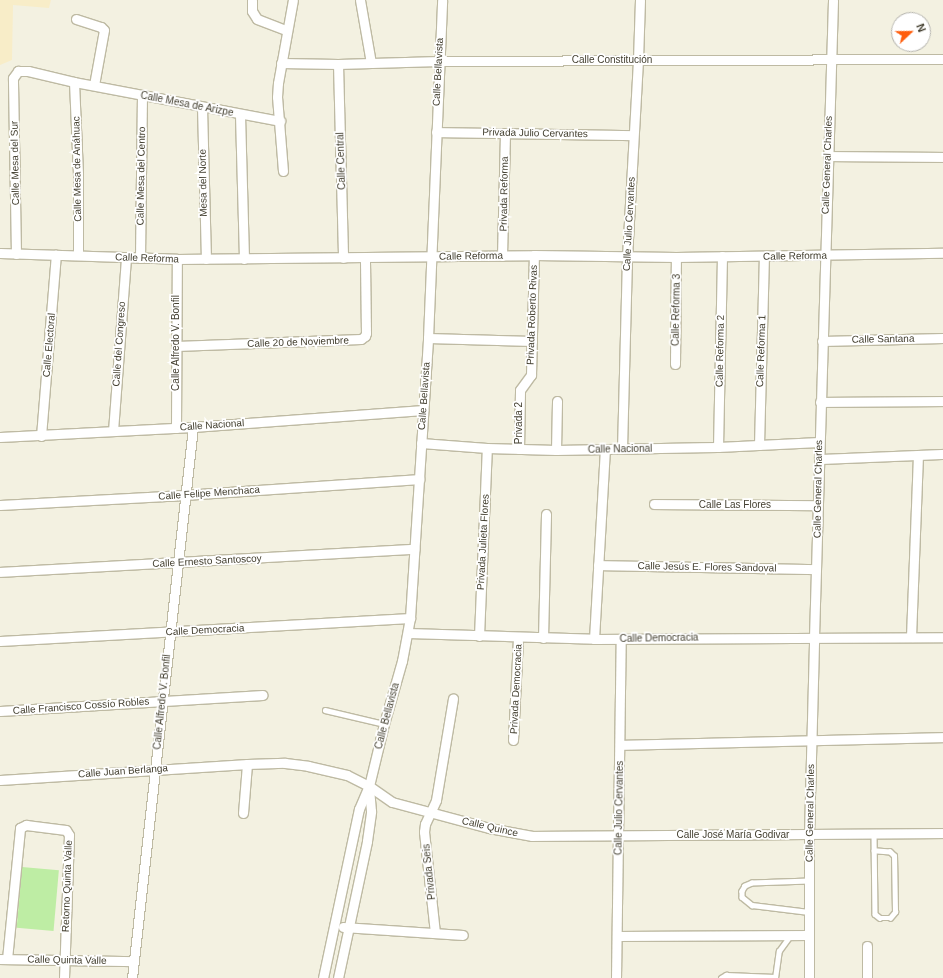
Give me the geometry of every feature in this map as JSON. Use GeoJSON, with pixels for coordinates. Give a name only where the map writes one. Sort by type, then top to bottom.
{"type":"FeatureCollection","features":[{"type":"Feature","properties":{"kind":"street"},"geometry":{"type":"LineString","coordinates":[[252,0],[253,16],[286,30]]}},
{"type":"Feature","properties":{"kind":"street"},"geometry":{"type":"LineString","coordinates":[[283,171],[277,97],[286,30],[293,0]]}},
{"type":"Feature","properties":{"kind":"street"},"geometry":{"type":"LineString","coordinates":[[360,0],[371,63]]}},
{"type":"Feature","properties":{"kind":"street","name":"Calle Bellavista"},"geometry":{"type":"LineString","coordinates":[[323,978],[359,809],[369,786],[384,724],[402,661],[410,618],[428,338],[442,0]]}},
{"type":"Feature","properties":{"kind":"street","name":"Calle Julio Cervantes"},"geometry":{"type":"LineString","coordinates":[[622,449],[627,257],[640,0]]}},
{"type":"Feature","properties":{"kind":"street","name":"Calle General Charles"},"geometry":{"type":"LineString","coordinates":[[809,978],[809,834],[811,741],[818,459],[833,0]]}},
{"type":"Feature","properties":{"kind":"street"},"geometry":{"type":"LineString","coordinates":[[76,20],[101,27],[104,30],[94,85]]}},
{"type":"Feature","properties":{"kind":"street","name":"Calle Constitución"},"geometry":{"type":"LineString","coordinates":[[281,63],[338,64],[439,61],[943,59]]}},
{"type":"Feature","properties":{"kind":"street","name":"Calle Central"},"geometry":{"type":"LineString","coordinates":[[338,64],[344,258]]}},
{"type":"Feature","properties":{"kind":"street","name":"Calle Mesa de Arizpe"},"geometry":{"type":"LineString","coordinates":[[15,72],[21,70],[28,71],[74,82],[240,115],[280,121]]}},
{"type":"Feature","properties":{"kind":"street","name":"Calle Mesa del Sur"},"geometry":{"type":"LineString","coordinates":[[15,72],[13,78],[16,254]]}},
{"type":"Feature","properties":{"kind":"street","name":"Calle Mesa de Anáhuac"},"geometry":{"type":"LineString","coordinates":[[74,82],[78,174],[78,255]]}},
{"type":"Feature","properties":{"kind":"street","name":"Calle Mesa del Centro"},"geometry":{"type":"LineString","coordinates":[[140,258],[142,95]]}},
{"type":"Feature","properties":{"kind":"street","name":"Mesa del Norte"},"geometry":{"type":"LineString","coordinates":[[202,107],[206,259]]}},
{"type":"Feature","properties":{"kind":"street"},"geometry":{"type":"LineString","coordinates":[[240,115],[244,259]]}},
{"type":"Feature","properties":{"kind":"street","name":"Privada Julio Cervantes"},"geometry":{"type":"LineString","coordinates":[[436,132],[633,135]]}},
{"type":"Feature","properties":{"kind":"street","name":"Privada Reforma"},"geometry":{"type":"LineString","coordinates":[[502,256],[505,133]]}},
{"type":"Feature","properties":{"kind":"street"},"geometry":{"type":"LineString","coordinates":[[828,156],[943,157]]}},
{"type":"Feature","properties":{"kind":"street","name":"Calle Reforma"},"geometry":{"type":"LineString","coordinates":[[0,253],[177,259],[534,255],[676,257],[943,254]]}},
{"type":"Feature","properties":{"kind":"street","name":"Calle Electoral"},"geometry":{"type":"LineString","coordinates":[[41,436],[56,255]]}},
{"type":"Feature","properties":{"kind":"street","name":"Privada Roberto Rivas"},"geometry":{"type":"LineString","coordinates":[[531,375],[534,255]]}},
{"type":"Feature","properties":{"kind":"street","name":"Calle Reforma 2"},"geometry":{"type":"LineString","coordinates":[[718,447],[722,256]]}},
{"type":"Feature","properties":{"kind":"street","name":"Calle Reforma 1"},"geometry":{"type":"LineString","coordinates":[[759,445],[764,256]]}},
{"type":"Feature","properties":{"kind":"street","name":"Calle del Congreso"},"geometry":{"type":"LineString","coordinates":[[113,431],[126,257]]}},
{"type":"Feature","properties":{"kind":"street","name":"Calle Reforma 3"},"geometry":{"type":"LineString","coordinates":[[675,364],[676,257]]}},
{"type":"Feature","properties":{"kind":"street","name":"Calle 20 de Noviembre"},"geometry":{"type":"LineString","coordinates":[[176,346],[361,339],[366,333],[365,258]]}},
{"type":"Feature","properties":{"kind":"street","name":"Calle Alfredo V. Bonfil"},"geometry":{"type":"LineString","coordinates":[[176,428],[177,259]]}},
{"type":"Feature","properties":{"kind":"street"},"geometry":{"type":"LineString","coordinates":[[428,338],[532,340]]}},
{"type":"Feature","properties":{"kind":"street","name":"Calle Santana"},"geometry":{"type":"LineString","coordinates":[[822,341],[943,338]]}},
{"type":"Feature","properties":{"kind":"street","name":"Privada 2"},"geometry":{"type":"LineString","coordinates":[[519,449],[520,390],[531,375]]}},
{"type":"Feature","properties":{"kind":"street"},"geometry":{"type":"LineString","coordinates":[[556,450],[557,401]]}},
{"type":"Feature","properties":{"kind":"street"},"geometry":{"type":"LineString","coordinates":[[820,402],[943,401]]}},
{"type":"Feature","properties":{"kind":"street","name":"Calle Nacional"},"geometry":{"type":"LineString","coordinates":[[0,437],[193,427],[424,410]]}},
{"type":"Feature","properties":{"kind":"street","name":"Calle Alfredo V. Bonfil"},"geometry":{"type":"LineString","coordinates":[[132,978],[193,427]]}},
{"type":"Feature","properties":{"kind":"street","name":"Calle Nacional"},"geometry":{"type":"LineString","coordinates":[[421,443],[487,448],[556,450],[718,447],[819,442]]}},
{"type":"Feature","properties":{"kind":"street","name":"Privada Julieta Flores"},"geometry":{"type":"LineString","coordinates":[[479,636],[487,448]]}},
{"type":"Feature","properties":{"kind":"street"},"geometry":{"type":"LineString","coordinates":[[594,639],[604,449]]}},
{"type":"Feature","properties":{"kind":"street"},"geometry":{"type":"LineString","coordinates":[[818,459],[943,454]]}},
{"type":"Feature","properties":{"kind":"street"},"geometry":{"type":"LineString","coordinates":[[911,637],[918,455]]}},
{"type":"Feature","properties":{"kind":"street","name":"Calle Felipe Menchaca"},"geometry":{"type":"LineString","coordinates":[[0,505],[185,495],[419,479]]}},
{"type":"Feature","properties":{"kind":"street","name":"Calle Las Flores"},"geometry":{"type":"LineString","coordinates":[[654,504],[817,505]]}},
{"type":"Feature","properties":{"kind":"street"},"geometry":{"type":"LineString","coordinates":[[543,638],[546,514]]}},
{"type":"Feature","properties":{"kind":"street","name":"Calle Ernesto Santoscoy"},"geometry":{"type":"LineString","coordinates":[[0,572],[414,549]]}},
{"type":"Feature","properties":{"kind":"street","name":"Calle Jesús E. Flores Sandoval"},"geometry":{"type":"LineString","coordinates":[[598,565],[816,569]]}},
{"type":"Feature","properties":{"kind":"street","name":"Calle Democracia"},"geometry":{"type":"LineString","coordinates":[[0,641],[410,618]]}},
{"type":"Feature","properties":{"kind":"street","name":"Calle Democracia"},"geometry":{"type":"LineString","coordinates":[[408,633],[594,639],[814,636],[943,637]]}},
{"type":"Feature","properties":{"kind":"street","name":"Privada Democracia"},"geometry":{"type":"LineString","coordinates":[[513,740],[518,637]]}},
{"type":"Feature","properties":{"kind":"street","name":"Calle Julio Cervantes"},"geometry":{"type":"LineString","coordinates":[[616,978],[621,639]]}},
{"type":"Feature","properties":{"kind":"street","name":"Calle Francisco Cossío Robles"},"geometry":{"type":"LineString","coordinates":[[0,711],[263,695]]}},
{"type":"Feature","properties":{"kind":"street","name":"Privada Seis"},"geometry":{"type":"LineString","coordinates":[[435,933],[424,832],[425,824],[436,800],[453,698]]}},
{"type":"Feature","properties":{"kind":"street"},"geometry":{"type":"LineString","coordinates":[[620,745],[943,737]]}},
{"type":"Feature","properties":{"kind":"street","name":"Calle Juan Berlanga"},"geometry":{"type":"LineString","coordinates":[[0,780],[155,769],[285,763],[308,766],[347,775],[369,786]]}},
{"type":"Feature","properties":{"kind":"street"},"geometry":{"type":"LineString","coordinates":[[243,814],[247,764]]}},
{"type":"Feature","properties":{"kind":"street","name":"Calle Bellavista"},"geometry":{"type":"LineString","coordinates":[[338,978],[367,841],[371,811],[369,786]]}},
{"type":"Feature","properties":{"kind":"street","name":"Calle Quince"},"geometry":{"type":"LineString","coordinates":[[369,786],[392,802],[489,828],[532,836],[618,835]]}},
{"type":"Feature","properties":{"kind":"street","name":"Retorno Quinta Valle"},"geometry":{"type":"LineString","coordinates":[[4,959],[18,831],[26,825],[66,830],[69,835],[64,978]]}},
{"type":"Feature","properties":{"kind":"street","name":"Calle José María Godivar"},"geometry":{"type":"LineString","coordinates":[[618,835],[943,833]]}},
{"type":"Feature","properties":{"kind":"street"},"geometry":{"type":"LineString","coordinates":[[335,926],[464,935]]}},
{"type":"Feature","properties":{"kind":"street"},"geometry":{"type":"LineString","coordinates":[[617,936],[809,935]]}},
{"type":"Feature","properties":{"kind":"street"},"geometry":{"type":"LineString","coordinates":[[867,946],[867,978]]}},
{"type":"Feature","properties":{"kind":"street","name":"Calle Quinta Valle"},"geometry":{"type":"LineString","coordinates":[[4,959],[134,961]]}},
{"type":"Feature","properties":{"kind":"lane"},"geometry":{"type":"LineString","coordinates":[[325,710],[384,724]]}},
{"type":"Feature","properties":{"kind":"lane"},"geometry":{"type":"LineString","coordinates":[[874,834],[874,852],[875,914],[880,918],[890,918],[895,912],[894,856],[890,852],[874,852]]}},
{"type":"Feature","properties":{"kind":"lane"},"geometry":{"type":"LineString","coordinates":[[809,881],[752,883],[745,886],[742,891],[742,897],[752,905],[809,912]]}},
{"type":"Feature","properties":{"kind":"lane"},"geometry":{"type":"LineString","coordinates":[[721,978],[726,975],[775,978],[779,951],[790,936]]}},
{"type":"Feature","properties":{"kind":"shaded area"},"geometry":{"type":"Polygon","coordinates":[[[0,0],[51,0],[49,8],[13,5],[12,60],[0,65],[0,0]]]}},
{"type":"Feature","properties":{"kind":"green space"},"geometry":{"type":"Polygon","coordinates":[[[22,867],[59,870],[54,931],[17,928],[22,867]]]}}]}
